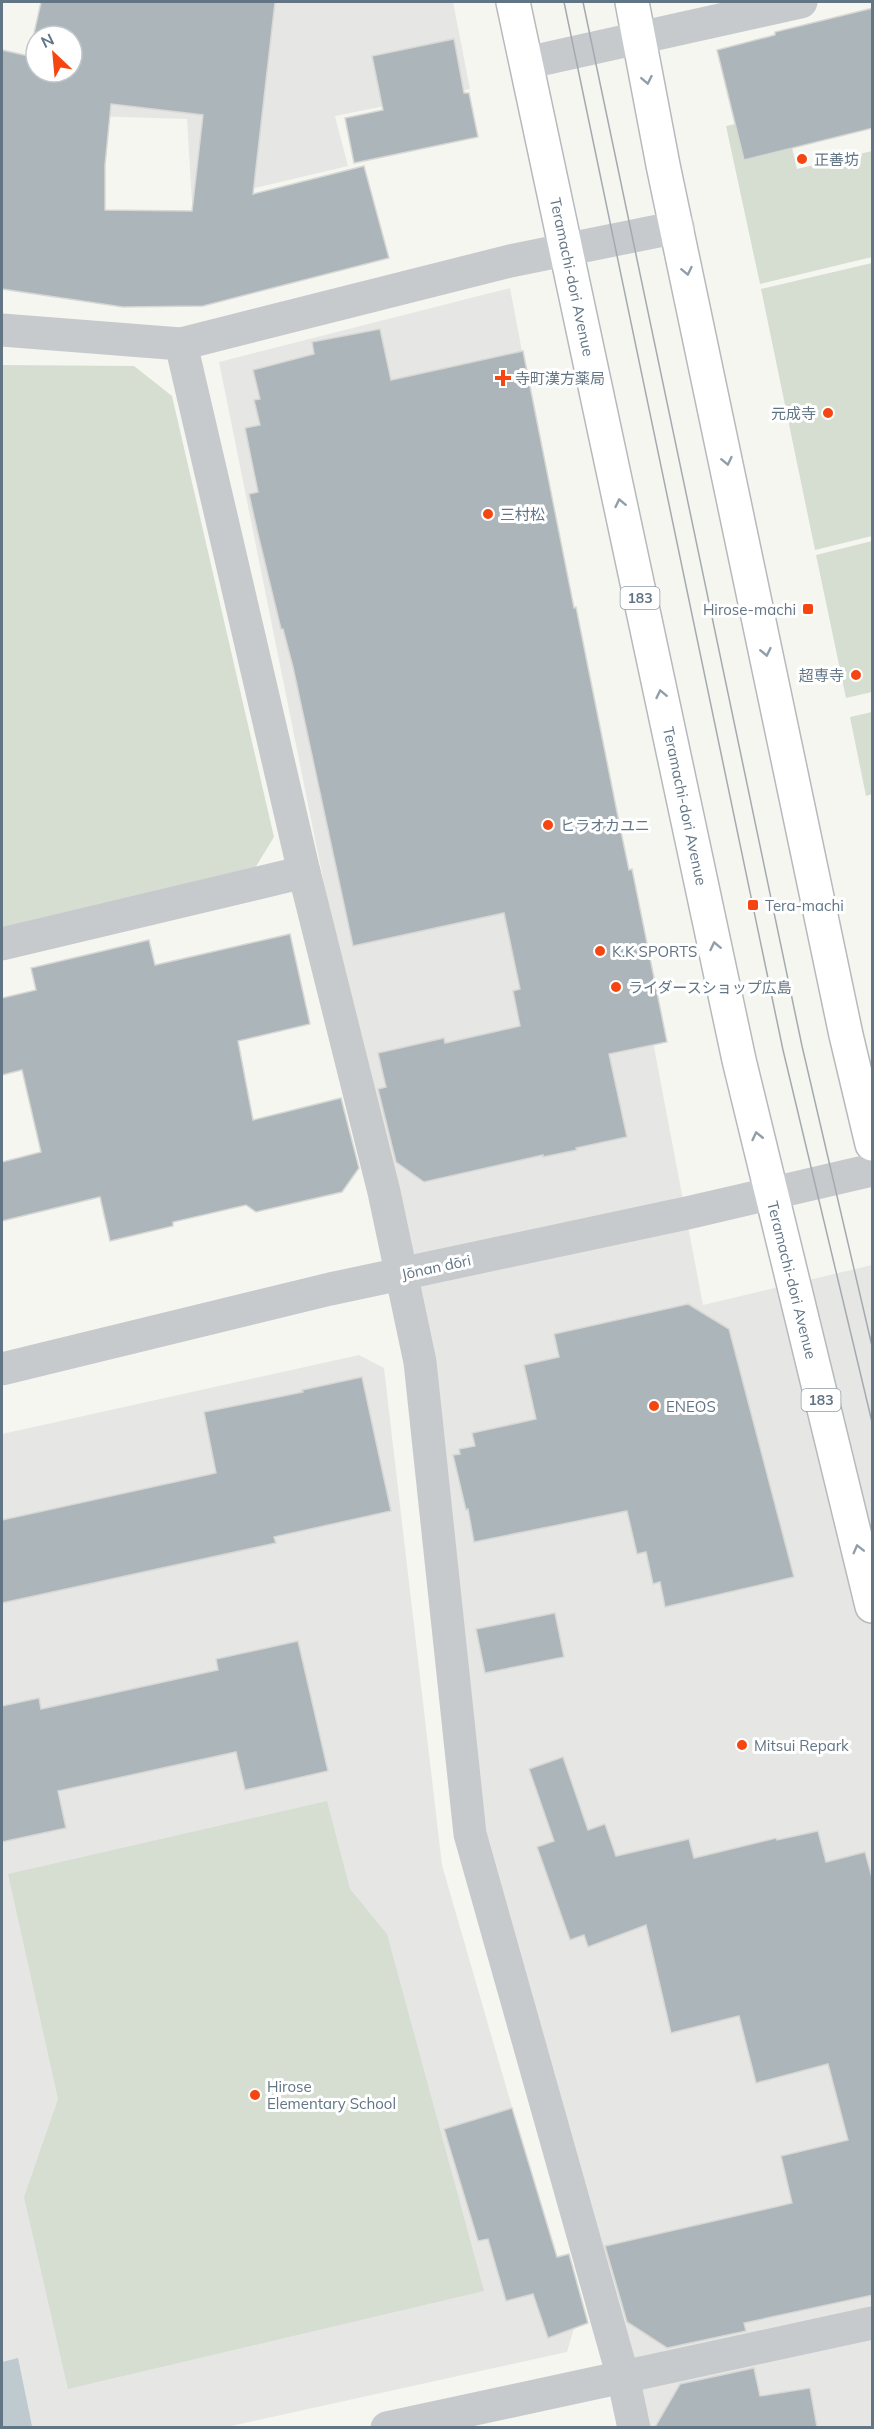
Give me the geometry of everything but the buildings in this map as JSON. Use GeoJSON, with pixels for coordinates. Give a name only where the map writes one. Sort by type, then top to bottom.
{"type":"FeatureCollection","features":[{"type":"Feature","properties":{"kind":"highway","name":"Teramachi-dori Avenue"},"geometry":{"type":"LineString","coordinates":[[513,2],[736,1048],[873,1606]]}},
{"type":"Feature","properties":{"kind":"highway"},"geometry":{"type":"LineString","coordinates":[[633,2],[663,165],[678,227],[846,1035],[873,1144]]}},
{"type":"Feature","properties":{"kind":"street"},"geometry":{"type":"LineString","coordinates":[[526,63],[801,2]]}},
{"type":"Feature","properties":{"kind":"street"},"geometry":{"type":"LineString","coordinates":[[2,330],[181,344],[566,249],[678,227]]}},
{"type":"Feature","properties":{"kind":"street"},"geometry":{"type":"LineString","coordinates":[[181,344],[304,872],[384,1192],[420,1362],[470,1834],[623,2377],[634,2427]]}},
{"type":"Feature","properties":{"kind":"street"},"geometry":{"type":"LineString","coordinates":[[2,944],[304,872]]}},
{"type":"Feature","properties":{"kind":"street","name":"Jōnan dōri"},"geometry":{"type":"LineString","coordinates":[[2,1369],[319,1292],[873,1170]]}},
{"type":"Feature","properties":{"kind":"street"},"geometry":{"type":"LineString","coordinates":[[387,2427],[873,2324]]}},
{"type":"Feature","properties":{"kind":"shaded area"},"geometry":{"type":"Polygon","coordinates":[[[112,2],[453,2],[470,89],[335,116],[348,166],[192,203],[187,119],[88,116],[112,2]]]}},
{"type":"Feature","properties":{"kind":"shaded area"},"geometry":{"type":"Polygon","coordinates":[[[784,114],[797,169],[872,151],[872,257],[760,284],[726,126],[784,114]]]}},
{"type":"Feature","properties":{"kind":"shaded area","name":"元成寺"},"geometry":{"type":"Polygon","coordinates":[[[872,263],[872,536],[815,550],[761,289],[872,263]]]}},
{"type":"Feature","properties":{"kind":"shaded area"},"geometry":{"type":"Polygon","coordinates":[[[510,288],[703,1305],[872,1265],[872,2427],[639,2427],[474,1839],[423,1376],[219,362],[510,288]]]}},
{"type":"Feature","properties":{"kind":"shaded area"},"geometry":{"type":"Polygon","coordinates":[[[2,365],[134,366],[172,396],[274,837],[255,868],[2,929],[2,365]]]}},
{"type":"Feature","properties":{"kind":"shaded area","name":"超専寺"},"geometry":{"type":"Polygon","coordinates":[[[872,541],[872,692],[846,698],[816,555],[872,541]]]}},
{"type":"Feature","properties":{"kind":"shaded area"},"geometry":{"type":"Polygon","coordinates":[[[872,712],[872,794],[866,796],[850,717],[872,712]]]}},
{"type":"Feature","properties":{"kind":"shaded area","name":"Hirose Elementary School"},"geometry":{"type":"Polygon","coordinates":[[[359,1355],[384,1368],[442,1865],[575,2325],[567,2352],[227,2427],[2,2427],[2,1434],[359,1355]]]}},
{"type":"Feature","properties":{"kind":"shaded area"},"geometry":{"type":"Polygon","coordinates":[[[327,1801],[350,1889],[387,1934],[484,2291],[68,2389],[24,2197],[58,2099],[8,1874],[327,1801]]]}},
{"type":"Feature","properties":{"kind":"shaded area"},"geometry":{"type":"Polygon","coordinates":[[[18,2358],[32,2426],[2,2427],[2,2362],[18,2358]]]}},
{"type":"Feature","properties":{"kind":"tram line"},"geometry":{"type":"LineString","coordinates":[[564,2],[783,1050],[872,1422]]}},
{"type":"Feature","properties":{"kind":"tram line"},"geometry":{"type":"LineString","coordinates":[[583,2],[802,1046],[872,1346]]}},
{"type":"Feature","properties":{"kind":"place","name":"正善坊"},"geometry":{"type":"Point","coordinates":[802,159]}},
{"type":"Feature","properties":{"kind":"place","name":"寺町漢方薬局"},"geometry":{"type":"Point","coordinates":[503,378]}},
{"type":"Feature","properties":{"kind":"place","name":"元成寺"},"geometry":{"type":"Point","coordinates":[828,413]}},
{"type":"Feature","properties":{"kind":"place","name":"三村松"},"geometry":{"type":"Point","coordinates":[488,514]}},
{"type":"Feature","properties":{"kind":"place","name":"Hirose-machi"},"geometry":{"type":"Point","coordinates":[808,609]}},
{"type":"Feature","properties":{"kind":"place","name":"超専寺"},"geometry":{"type":"Point","coordinates":[856,675]}},
{"type":"Feature","properties":{"kind":"place","name":"ヒラオカユニ"},"geometry":{"type":"Point","coordinates":[548,825]}},
{"type":"Feature","properties":{"kind":"place","name":"Tera-machi"},"geometry":{"type":"Point","coordinates":[753,905]}},
{"type":"Feature","properties":{"kind":"place","name":"K.K SPORTS"},"geometry":{"type":"Point","coordinates":[600,951]}},
{"type":"Feature","properties":{"kind":"place","name":"ライダースショップ広島"},"geometry":{"type":"Point","coordinates":[616,987]}},
{"type":"Feature","properties":{"kind":"place","name":"ENEOS"},"geometry":{"type":"Point","coordinates":[654,1406]}},
{"type":"Feature","properties":{"kind":"place","name":"Mitsui Repark"},"geometry":{"type":"Point","coordinates":[742,1745]}},
{"type":"Feature","properties":{"kind":"place","name":"Hirose Elementary School"},"geometry":{"type":"Point","coordinates":[255,2095]}}]}
